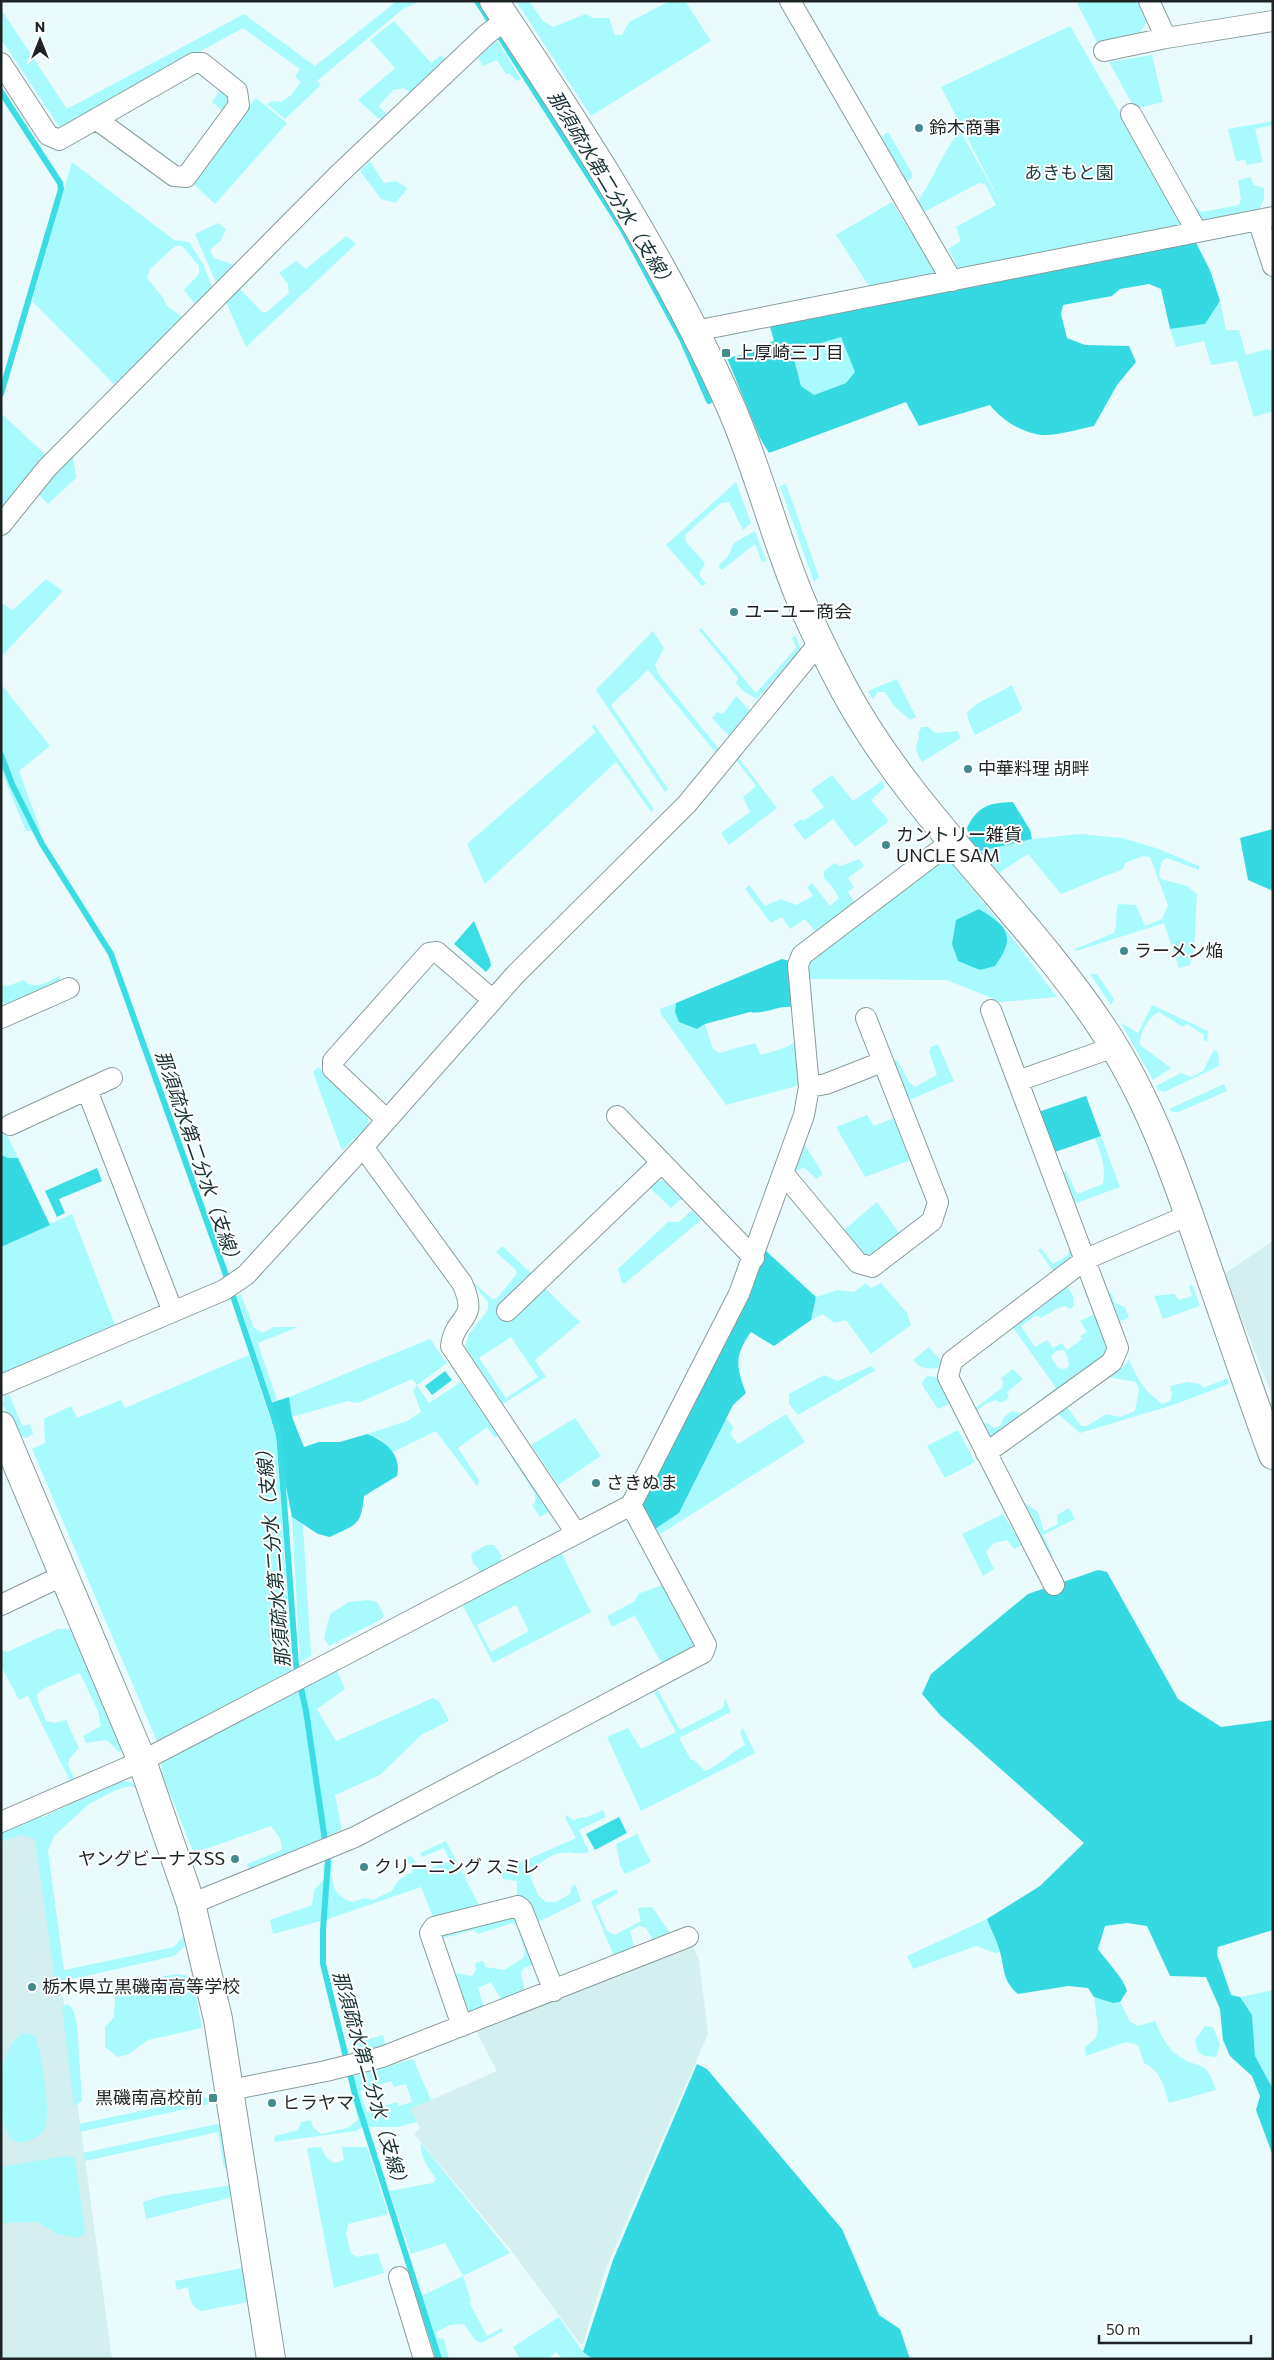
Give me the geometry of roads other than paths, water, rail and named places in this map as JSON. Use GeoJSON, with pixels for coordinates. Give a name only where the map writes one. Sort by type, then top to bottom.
{"type":"FeatureCollection","features":[{"type":"Feature","properties":{"kind":"street"},"geometry":{"type":"LineString","coordinates":[[790,1],[952,281]]}},
{"type":"Feature","properties":{"kind":"street"},"geometry":{"type":"LineString","coordinates":[[1149,1],[1166,38]]}},
{"type":"Feature","properties":{"kind":"street"},"geometry":{"type":"LineString","coordinates":[[1,525],[47,468],[332,181],[487,34],[500,11],[626,208],[664,271],[695,331],[731,408],[797,591],[820,642],[863,721],[896,770],[1073,986],[1114,1047],[1142,1097],[1166,1151],[1273,1455]]}},
{"type":"Feature","properties":{"kind":"street"},"geometry":{"type":"LineString","coordinates":[[1104,51],[1166,38],[1273,21]]}},
{"type":"Feature","properties":{"kind":"street"},"geometry":{"type":"LineString","coordinates":[[1,63],[48,135],[59,140],[194,63],[202,63],[237,91],[239,104],[186,177],[174,176],[96,119]]}},
{"type":"Feature","properties":{"kind":"street"},"geometry":{"type":"LineString","coordinates":[[1131,114],[1197,232]]}},
{"type":"Feature","properties":{"kind":"street"},"geometry":{"type":"LineString","coordinates":[[695,331],[1265,219],[1273,266]]}},
{"type":"Feature","properties":{"kind":"street"},"geometry":{"type":"LineString","coordinates":[[1,1385],[224,1290],[246,1275],[363,1147],[515,975],[687,804],[820,642]]}},
{"type":"Feature","properties":{"kind":"street"},"geometry":{"type":"LineString","coordinates":[[1,1822],[142,1761],[576,1532],[631,1505],[739,1294],[754,1258],[804,1116],[809,1087],[798,966],[802,955],[952,840]]}},
{"type":"Feature","properties":{"kind":"street"},"geometry":{"type":"LineString","coordinates":[[387,1120],[333,1069],[333,1061],[429,953],[437,952],[493,1000]]}},
{"type":"Feature","properties":{"kind":"street"},"geometry":{"type":"LineString","coordinates":[[1,1018],[69,988]]}},
{"type":"Feature","properties":{"kind":"street"},"geometry":{"type":"LineString","coordinates":[[986,1453],[1112,1362],[1118,1348],[991,1010]]}},
{"type":"Feature","properties":{"kind":"street"},"geometry":{"type":"LineString","coordinates":[[783,1173],[858,1263],[872,1267],[932,1221],[938,1202],[866,1018]]}},
{"type":"Feature","properties":{"kind":"street"},"geometry":{"type":"LineString","coordinates":[[1018,1081],[1114,1047]]}},
{"type":"Feature","properties":{"kind":"street"},"geometry":{"type":"LineString","coordinates":[[809,1087],[826,1084],[882,1062]]}},
{"type":"Feature","properties":{"kind":"street"},"geometry":{"type":"LineString","coordinates":[[10,1125],[112,1078]]}},
{"type":"Feature","properties":{"kind":"street"},"geometry":{"type":"LineString","coordinates":[[87,1090],[173,1312]]}},
{"type":"Feature","properties":{"kind":"street"},"geometry":{"type":"LineString","coordinates":[[617,1116],[754,1258]]}},
{"type":"Feature","properties":{"kind":"street"},"geometry":{"type":"LineString","coordinates":[[363,1147],[462,1283],[470,1300],[468,1313],[452,1334],[451,1346],[576,1532]]}},
{"type":"Feature","properties":{"kind":"street"},"geometry":{"type":"LineString","coordinates":[[507,1312],[662,1162]]}},
{"type":"Feature","properties":{"kind":"street"},"geometry":{"type":"LineString","coordinates":[[1054,1585],[948,1377],[952,1361],[1086,1259],[1189,1215]]}},
{"type":"Feature","properties":{"kind":"street"},"geometry":{"type":"LineString","coordinates":[[1,1426],[142,1761],[191,1904],[218,2019],[271,2359]]}},
{"type":"Feature","properties":{"kind":"street"},"geometry":{"type":"LineString","coordinates":[[191,1904],[355,1837],[703,1653],[706,1645],[631,1505]]}},
{"type":"Feature","properties":{"kind":"street"},"geometry":{"type":"LineString","coordinates":[[1,1604],[64,1575]]}},
{"type":"Feature","properties":{"kind":"street"},"geometry":{"type":"LineString","coordinates":[[462,2026],[430,1933],[434,1927],[518,1906],[522,1909],[554,1991]]}},
{"type":"Feature","properties":{"kind":"street"},"geometry":{"type":"LineString","coordinates":[[230,2090],[326,2071],[382,2057],[688,1937]]}},
{"type":"Feature","properties":{"kind":"street"},"geometry":{"type":"LineString","coordinates":[[399,2277],[424,2359]]}},
{"type":"Feature","properties":{"kind":"waterway","name":"那須疏水第二分水（支線）"},"geometry":{"type":"LineString","coordinates":[[477,1],[623,230],[682,339],[709,401]]}},
{"type":"Feature","properties":{"kind":"waterway","name":"那須疏水第二分水（支線）"},"geometry":{"type":"LineString","coordinates":[[1,92],[60,183],[61,189],[1,394]]}},
{"type":"Feature","properties":{"kind":"waterway","name":"那須疏水第二分水（支線）"},"geometry":{"type":"LineString","coordinates":[[1,755],[12,784],[42,844],[111,954],[226,1275],[279,1433],[296,1665],[306,1711],[328,1861],[323,1930],[323,1964],[356,2098],[439,2359]]}},
{"type":"Feature","properties":{"kind":"place","name":"鈴木商事"},"geometry":{"type":"Point","coordinates":[919,128]}},
{"type":"Feature","properties":{"kind":"place","name":"上厚崎三丁目"},"geometry":{"type":"Point","coordinates":[726,353]}},
{"type":"Feature","properties":{"kind":"place","name":"ユーユー商会"},"geometry":{"type":"Point","coordinates":[734,612]}},
{"type":"Feature","properties":{"kind":"place","name":"中華料理 胡畔"},"geometry":{"type":"Point","coordinates":[968,769]}},
{"type":"Feature","properties":{"kind":"place","name":"カントリー雑貨 UNCLE SAM"},"geometry":{"type":"Point","coordinates":[886,845]}},
{"type":"Feature","properties":{"kind":"place","name":"ラーメン焔"},"geometry":{"type":"Point","coordinates":[1124,951]}},
{"type":"Feature","properties":{"kind":"place","name":"さきぬま"},"geometry":{"type":"Point","coordinates":[596,1483]}},
{"type":"Feature","properties":{"kind":"place","name":"ヤングビーナスSS"},"geometry":{"type":"Point","coordinates":[235,1859]}},
{"type":"Feature","properties":{"kind":"place","name":"クリーニング スミレ"},"geometry":{"type":"Point","coordinates":[364,1867]}},
{"type":"Feature","properties":{"kind":"place","name":"栃木県立黒磯南高等学校"},"geometry":{"type":"Point","coordinates":[32,1987]}},
{"type":"Feature","properties":{"kind":"place","name":"黒磯南高校前"},"geometry":{"type":"Point","coordinates":[213,2098]}},
{"type":"Feature","properties":{"kind":"place","name":"ヒラヤマ"},"geometry":{"type":"Point","coordinates":[272,2103]}},
{"type":"Feature","properties":{"kind":"park label","name":"あきもと園"},"geometry":{"type":"Point","coordinates":[1069,173]}}]}
